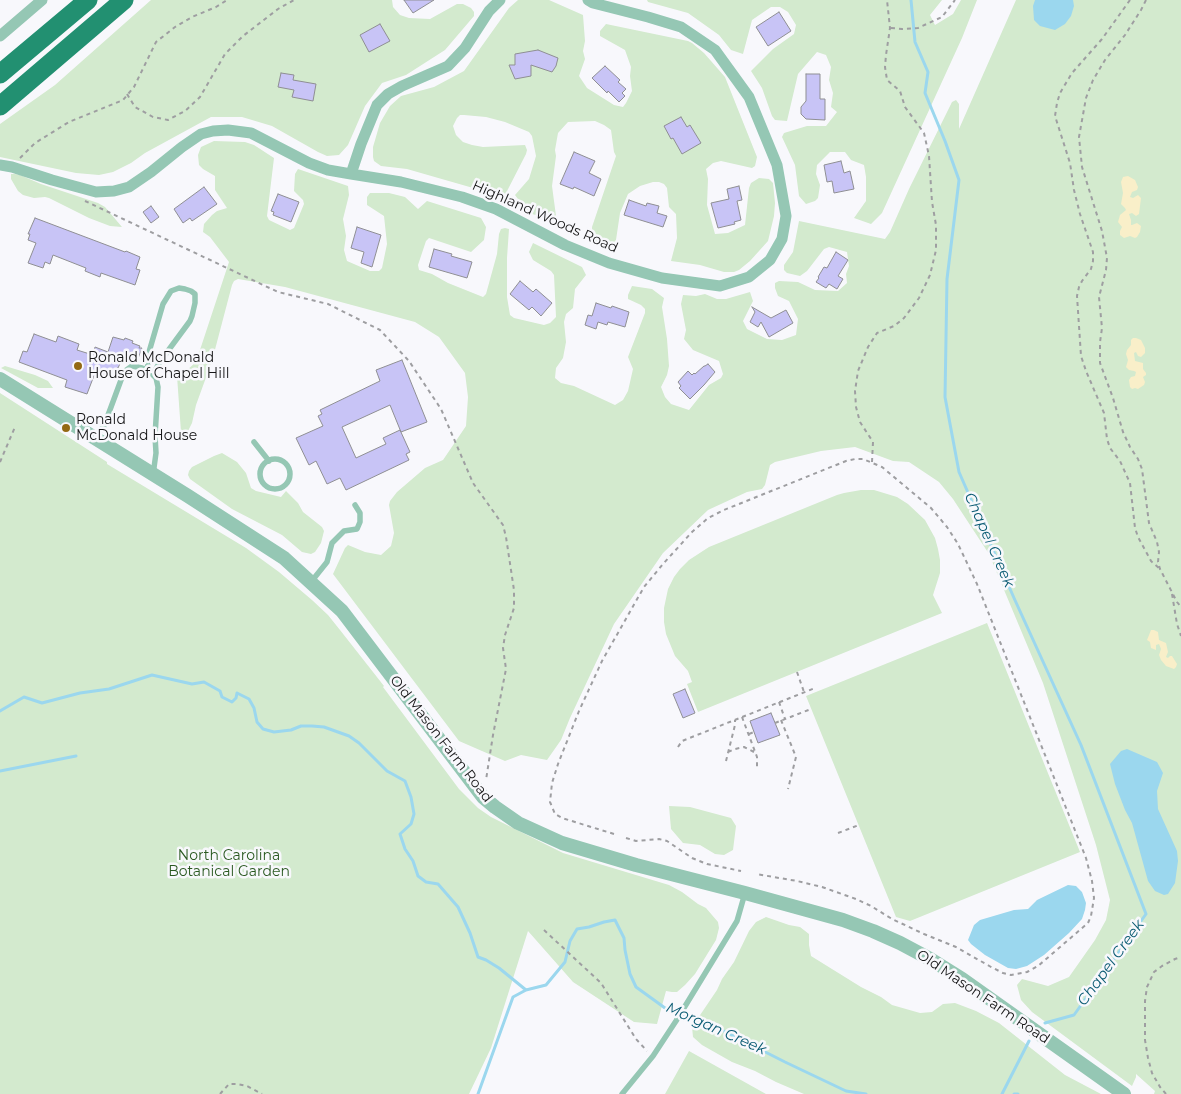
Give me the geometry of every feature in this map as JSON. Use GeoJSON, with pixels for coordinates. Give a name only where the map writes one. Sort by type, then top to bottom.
{"type":"FeatureCollection","features":[{"type":"Feature","properties":{"kind":"highway"},"geometry":{"type":"LineString","coordinates":[[0,74],[88,0]]}},
{"type":"Feature","properties":{"kind":"highway"},"geometry":{"type":"LineString","coordinates":[[0,106],[124,0]]}},
{"type":"Feature","properties":{"kind":"street"},"geometry":{"type":"LineString","coordinates":[[0,36],[42,0]]}},
{"type":"Feature","properties":{"kind":"street"},"geometry":{"type":"LineString","coordinates":[[352,174],[376,105],[388,94],[402,86],[448,66],[466,48],[489,11],[500,0]]}},
{"type":"Feature","properties":{"kind":"street","name":"Highland Woods Road"},"geometry":{"type":"LineString","coordinates":[[0,165],[96,192],[114,191],[129,187],[152,172],[201,134],[213,130],[251,133],[309,163],[328,170],[401,182],[462,197],[496,209],[565,245],[609,263],[662,278],[720,286],[749,278],[770,260],[782,239],[786,216],[777,165],[749,97],[714,50],[681,27],[588,0]]}},
{"type":"Feature","properties":{"kind":"street","name":"Old Mason Farm Road"},"geometry":{"type":"LineString","coordinates":[[0,379],[284,558],[342,611],[483,797],[518,823],[562,843],[636,865],[843,920],[900,943],[962,979],[1124,1094]]}},
{"type":"Feature","properties":{"kind":"lane"},"geometry":{"type":"LineString","coordinates":[[147,370],[149,352],[163,304],[171,291],[178,288],[195,294],[195,303],[190,321],[159,363],[153,375]]}},
{"type":"Feature","properties":{"kind":"lane"},"geometry":{"type":"LineString","coordinates":[[94,438],[104,426],[125,371],[132,366],[147,370],[156,378],[158,399],[155,436],[156,453],[153,475]]}},
{"type":"Feature","properties":{"kind":"lane"},"geometry":{"type":"LineString","coordinates":[[254,442],[269,461]]}},
{"type":"Feature","properties":{"kind":"lane"},"geometry":{"type":"LineString","coordinates":[[273,459],[283,461],[289,468],[289,478],[283,486],[274,488],[265,484],[262,480],[262,467],[269,461],[273,459]]}},
{"type":"Feature","properties":{"kind":"lane"},"geometry":{"type":"LineString","coordinates":[[311,582],[327,562],[332,543],[344,531],[357,529],[360,522],[360,513],[355,505]]}},
{"type":"Feature","properties":{"kind":"lane"},"geometry":{"type":"LineString","coordinates":[[622,1094],[653,1056],[676,1021],[737,921],[745,893]]}},
{"type":"Feature","properties":{"kind":"path"},"geometry":{"type":"LineString","coordinates":[[12,167],[34,143],[69,122],[123,100],[134,87],[156,42],[175,27],[227,0]]}},
{"type":"Feature","properties":{"kind":"path"},"geometry":{"type":"LineString","coordinates":[[128,94],[135,107],[153,117],[168,120],[185,111],[200,97],[224,54],[243,36],[278,9],[294,0]]}},
{"type":"Feature","properties":{"kind":"path"},"geometry":{"type":"LineString","coordinates":[[872,462],[873,442],[860,422],[856,407],[855,392],[858,371],[877,333],[894,326],[904,318],[919,298],[930,275],[936,250],[936,225],[932,202],[929,156],[924,134],[905,106],[900,91],[887,80],[885,67],[890,28],[887,0]]}},
{"type":"Feature","properties":{"kind":"path"},"geometry":{"type":"LineString","coordinates":[[890,28],[918,28],[942,17],[954,0]]}},
{"type":"Feature","properties":{"kind":"path"},"geometry":{"type":"LineString","coordinates":[[1130,0],[1102,39],[1072,73],[1060,93],[1055,116],[1070,162],[1080,214],[1093,252],[1093,261],[1079,287],[1077,296],[1081,356],[1104,413],[1110,448],[1120,462],[1130,483],[1135,528],[1138,537],[1151,561],[1160,569]]}},
{"type":"Feature","properties":{"kind":"path"},"geometry":{"type":"LineString","coordinates":[[1146,0],[1125,34],[1092,80],[1086,98],[1079,137],[1082,167],[1102,231],[1108,258],[1098,297],[1102,328],[1100,363],[1111,391],[1123,432],[1142,469],[1149,523],[1160,552],[1158,562],[1160,569],[1181,607]]}},
{"type":"Feature","properties":{"kind":"path"},"geometry":{"type":"LineString","coordinates":[[83,201],[278,292],[328,304],[380,330],[409,361],[441,408],[473,483],[503,525],[514,590],[514,608],[505,635],[503,648],[506,669],[483,797]]}},
{"type":"Feature","properties":{"kind":"path"},"geometry":{"type":"LineString","coordinates":[[0,462],[15,428]]}},
{"type":"Feature","properties":{"kind":"path"},"geometry":{"type":"LineString","coordinates":[[614,834],[562,818],[555,814],[550,802],[552,783],[579,711],[602,661],[644,588],[669,557],[708,518],[846,461],[863,459],[882,467],[932,508],[958,544],[976,584],[1086,858],[1094,898],[1091,916],[1081,929],[1038,966],[1027,972],[1010,975],[997,970],[956,947],[892,919],[856,899],[797,880],[756,874]]}},
{"type":"Feature","properties":{"kind":"path"},"geometry":{"type":"LineString","coordinates":[[1171,590],[1181,636]]}},
{"type":"Feature","properties":{"kind":"path"},"geometry":{"type":"LineString","coordinates":[[797,672],[804,692]]}},
{"type":"Feature","properties":{"kind":"path"},"geometry":{"type":"LineString","coordinates":[[678,747],[682,741],[815,688]]}},
{"type":"Feature","properties":{"kind":"path"},"geometry":{"type":"LineString","coordinates":[[779,702],[785,719]]}},
{"type":"Feature","properties":{"kind":"path"},"geometry":{"type":"LineString","coordinates":[[775,723],[811,709]]}},
{"type":"Feature","properties":{"kind":"path"},"geometry":{"type":"LineString","coordinates":[[742,717],[756,753],[757,769]]}},
{"type":"Feature","properties":{"kind":"path"},"geometry":{"type":"LineString","coordinates":[[726,760],[735,720]]}},
{"type":"Feature","properties":{"kind":"path"},"geometry":{"type":"LineString","coordinates":[[781,720],[796,757],[788,789]]}},
{"type":"Feature","properties":{"kind":"path"},"geometry":{"type":"LineString","coordinates":[[749,734],[754,732]]}},
{"type":"Feature","properties":{"kind":"path"},"geometry":{"type":"LineString","coordinates":[[728,752],[744,747],[756,753]]}},
{"type":"Feature","properties":{"kind":"path"},"geometry":{"type":"LineString","coordinates":[[838,833],[858,825]]}},
{"type":"Feature","properties":{"kind":"path"},"geometry":{"type":"LineString","coordinates":[[626,838],[636,841],[659,839],[667,841],[692,858],[707,864],[741,871]]}},
{"type":"Feature","properties":{"kind":"path"},"geometry":{"type":"LineString","coordinates":[[544,930],[601,983],[636,1039],[653,1056]]}},
{"type":"Feature","properties":{"kind":"path"},"geometry":{"type":"LineString","coordinates":[[1166,1094],[1152,1073],[1148,1058],[1145,1040],[1145,1001],[1147,986],[1154,972],[1181,957]]}},
{"type":"Feature","properties":{"kind":"path"},"geometry":{"type":"LineString","coordinates":[[220,1094],[229,1084],[237,1084],[248,1086],[262,1094]]}},
{"type":"Feature","properties":{"kind":"green space"},"geometry":{"type":"Polygon","coordinates":[[[151,0],[392,0],[393,7],[400,15],[409,18],[430,19],[457,4],[463,4],[471,8],[474,16],[445,50],[406,75],[382,83],[365,106],[348,145],[339,155],[327,156],[272,126],[242,117],[211,117],[145,153],[131,163],[113,172],[99,175],[76,173],[0,157],[0,124],[55,85],[151,0]]]}},
{"type":"Feature","properties":{"kind":"green space"},"geometry":{"type":"Polygon","coordinates":[[[518,0],[549,0],[583,15],[585,41],[583,51],[585,59],[579,76],[587,88],[614,105],[623,107],[632,91],[631,67],[625,50],[600,36],[600,31],[606,24],[688,41],[704,53],[725,77],[757,157],[755,166],[752,168],[721,161],[713,163],[706,169],[708,179],[707,205],[715,234],[728,233],[745,225],[751,183],[759,178],[769,179],[773,183],[774,216],[768,241],[750,261],[739,270],[724,272],[700,265],[671,261],[677,238],[676,214],[669,207],[667,188],[659,182],[640,186],[628,194],[620,213],[616,240],[613,244],[607,245],[595,241],[592,238],[592,227],[616,156],[611,130],[595,121],[568,122],[558,133],[552,186],[556,216],[552,219],[528,213],[515,195],[529,179],[536,156],[532,136],[529,132],[505,122],[486,117],[460,115],[453,126],[456,135],[463,142],[472,145],[483,147],[525,145],[526,154],[505,195],[494,194],[407,169],[381,166],[374,161],[373,147],[380,123],[390,106],[401,96],[434,87],[464,71],[509,8],[518,0]]]}},
{"type":"Feature","properties":{"kind":"green space"},"geometry":{"type":"Polygon","coordinates":[[[647,0],[942,0],[930,15],[935,25],[953,14],[961,0],[977,0],[962,38],[882,213],[871,224],[854,218],[866,201],[866,177],[864,165],[851,160],[845,152],[830,152],[817,165],[816,174],[820,185],[818,198],[815,201],[806,204],[799,196],[795,165],[782,137],[784,133],[807,126],[826,126],[837,112],[831,107],[833,93],[829,80],[831,67],[826,55],[817,52],[798,74],[787,121],[775,120],[772,116],[762,88],[751,71],[773,49],[794,34],[796,25],[788,12],[780,7],[771,7],[752,20],[743,54],[731,50],[719,35],[688,13],[648,2],[647,0]]]}},
{"type":"Feature","properties":{"kind":"green space"},"geometry":{"type":"Polygon","coordinates":[[[1016,0],[1181,0],[1181,1094],[1154,1094],[1155,1091],[1136,1074],[1132,1086],[1032,1012],[1021,1000],[1017,985],[1022,979],[1048,986],[1069,977],[1095,940],[1106,920],[1110,900],[1096,845],[1043,683],[989,554],[953,499],[939,482],[909,462],[893,461],[855,447],[821,451],[775,462],[770,465],[765,485],[762,489],[747,492],[708,510],[663,553],[614,624],[561,740],[547,760],[521,755],[505,761],[459,741],[333,574],[348,545],[365,552],[381,555],[391,546],[394,533],[390,501],[397,492],[425,468],[443,460],[466,426],[468,397],[465,373],[439,337],[415,322],[285,287],[238,279],[232,285],[212,361],[196,405],[192,423],[188,431],[184,434],[181,432],[177,376],[196,362],[229,262],[210,237],[203,232],[204,224],[212,215],[217,211],[227,208],[215,190],[215,176],[199,165],[198,155],[201,147],[214,141],[245,142],[254,145],[274,158],[267,216],[269,220],[290,230],[294,228],[304,204],[303,200],[294,191],[295,174],[298,169],[348,186],[349,195],[343,219],[346,236],[344,250],[347,261],[370,271],[379,271],[382,268],[387,244],[384,216],[367,205],[367,197],[370,193],[389,193],[405,197],[418,209],[427,201],[481,218],[486,227],[484,240],[471,252],[429,238],[426,241],[418,265],[419,270],[483,297],[486,294],[497,254],[499,234],[501,229],[509,229],[507,297],[510,315],[514,318],[544,325],[550,323],[556,317],[554,275],[551,271],[533,260],[529,252],[533,243],[582,267],[586,275],[575,289],[573,308],[566,314],[564,322],[566,342],[563,358],[556,368],[555,378],[561,383],[574,386],[615,405],[623,400],[628,391],[633,369],[628,357],[645,313],[645,309],[641,305],[628,299],[628,295],[632,286],[652,289],[664,298],[662,307],[669,366],[661,387],[665,397],[671,404],[689,410],[709,385],[721,378],[723,374],[719,361],[693,350],[684,339],[686,330],[681,304],[683,295],[696,296],[705,294],[717,299],[726,299],[750,292],[753,301],[743,321],[747,329],[767,339],[782,340],[796,335],[798,319],[789,301],[778,296],[775,283],[779,281],[798,282],[815,290],[838,291],[847,283],[846,274],[849,266],[847,252],[829,247],[824,249],[807,271],[800,276],[787,273],[784,270],[784,265],[793,252],[799,221],[885,239],[952,102],[956,100],[959,104],[959,129],[1016,0]]]}},
{"type":"Feature","properties":{"kind":"green space"},"geometry":{"type":"Polygon","coordinates":[[[11,174],[20,175],[98,203],[105,207],[122,227],[110,226],[89,218],[49,198],[34,198],[23,195],[18,191],[11,179],[11,174]]]}},
{"type":"Feature","properties":{"kind":"green space"},"geometry":{"type":"Polygon","coordinates":[[[5,366],[35,375],[48,381],[53,388],[38,388],[1,368],[5,366]]]}},
{"type":"Feature","properties":{"kind":"green space","name":"North Carolina Botanical Garden"},"geometry":{"type":"Polygon","coordinates":[[[0,393],[107,462],[107,464],[246,548],[279,572],[312,600],[340,630],[384,686],[459,789],[478,808],[491,817],[563,853],[669,885],[706,908],[718,922],[719,928],[716,940],[695,974],[685,985],[677,992],[666,991],[657,1024],[634,1022],[573,982],[528,931],[491,1048],[469,1094],[0,1094],[0,393]]]}},
{"type":"Feature","properties":{"kind":"green space"},"geometry":{"type":"Polygon","coordinates":[[[222,453],[237,462],[246,473],[251,488],[281,497],[286,491],[298,503],[303,512],[322,527],[324,531],[321,543],[315,552],[311,554],[302,552],[282,535],[232,509],[190,479],[188,475],[192,467],[222,453]]]}},
{"type":"Feature","properties":{"kind":"green space"},"geometry":{"type":"Polygon","coordinates":[[[861,490],[874,490],[897,497],[908,504],[925,520],[935,538],[938,549],[940,573],[933,595],[942,613],[698,712],[687,684],[692,682],[688,671],[675,656],[666,634],[664,608],[668,589],[674,577],[689,560],[709,547],[837,495],[861,490]]]}},
{"type":"Feature","properties":{"kind":"green space"},"geometry":{"type":"Polygon","coordinates":[[[987,623],[1080,852],[910,921],[896,917],[806,696],[987,623]]]}},
{"type":"Feature","properties":{"kind":"green space"},"geometry":{"type":"Polygon","coordinates":[[[669,806],[690,807],[731,818],[736,826],[733,850],[724,855],[715,854],[700,845],[683,843],[671,829],[669,806]]]}},
{"type":"Feature","properties":{"kind":"green space"},"geometry":{"type":"Polygon","coordinates":[[[766,917],[800,927],[809,934],[811,956],[892,1005],[920,1013],[932,1012],[943,1004],[955,1003],[976,1011],[999,1023],[1065,1075],[1101,1094],[804,1094],[732,1062],[702,1045],[693,1037],[692,1027],[734,962],[749,931],[756,922],[766,917]]]}},
{"type":"Feature","properties":{"kind":"green space"},"geometry":{"type":"Polygon","coordinates":[[[689,1051],[766,1094],[665,1094],[689,1051]]]}},
{"type":"Feature","properties":{"kind":"sand"},"geometry":{"type":"Polygon","coordinates":[[[1128,176],[1135,180],[1138,187],[1137,190],[1132,192],[1130,197],[1133,198],[1138,195],[1141,198],[1139,214],[1136,216],[1132,213],[1129,214],[1131,225],[1137,223],[1141,226],[1140,232],[1135,238],[1130,236],[1124,238],[1120,235],[1122,227],[1118,222],[1120,215],[1126,210],[1121,204],[1123,193],[1121,182],[1123,177],[1128,176]]]}},
{"type":"Feature","properties":{"kind":"sand"},"geometry":{"type":"Polygon","coordinates":[[[1133,338],[1141,340],[1145,348],[1145,353],[1141,357],[1136,352],[1134,353],[1135,361],[1143,363],[1143,369],[1146,373],[1143,377],[1144,385],[1138,389],[1130,387],[1129,380],[1135,376],[1136,372],[1126,367],[1128,360],[1126,354],[1133,338]]]}},
{"type":"Feature","properties":{"kind":"sand"},"geometry":{"type":"Polygon","coordinates":[[[1151,630],[1158,632],[1159,640],[1166,643],[1168,652],[1166,657],[1172,656],[1177,664],[1174,669],[1166,666],[1161,660],[1159,644],[1156,645],[1156,650],[1151,648],[1150,642],[1147,640],[1151,630]]]}},
{"type":"Feature","properties":{"kind":"water"},"geometry":{"type":"Polygon","coordinates":[[[1035,0],[1073,0],[1074,6],[1071,16],[1065,24],[1055,30],[1040,26],[1034,20],[1033,6],[1035,0]]]}},
{"type":"Feature","properties":{"kind":"water"},"geometry":{"type":"Polygon","coordinates":[[[1127,749],[1157,762],[1163,773],[1157,791],[1158,809],[1177,851],[1178,861],[1175,883],[1168,894],[1164,895],[1155,891],[1148,881],[1132,823],[1115,784],[1110,764],[1121,751],[1127,749]]]}},
{"type":"Feature","properties":{"kind":"water"},"geometry":{"type":"Polygon","coordinates":[[[1068,885],[1076,886],[1082,892],[1086,903],[1082,919],[1044,955],[1027,966],[1016,969],[1008,968],[985,955],[968,940],[974,925],[980,920],[1014,910],[1028,909],[1037,900],[1068,885]]]}},
{"type":"Feature","properties":{"kind":"building"},"geometry":{"type":"Polygon","coordinates":[[[404,0],[434,0],[413,13],[404,0]]]}},
{"type":"Feature","properties":{"kind":"building"},"geometry":{"type":"Polygon","coordinates":[[[779,12],[791,31],[768,46],[756,27],[779,12]]]}},
{"type":"Feature","properties":{"kind":"building"},"geometry":{"type":"Polygon","coordinates":[[[380,24],[390,41],[369,52],[360,35],[380,24]]]}},
{"type":"Feature","properties":{"kind":"building"},"geometry":{"type":"Polygon","coordinates":[[[538,50],[558,58],[552,72],[531,65],[531,76],[515,79],[509,65],[515,65],[515,54],[538,50]]]}},
{"type":"Feature","properties":{"kind":"building"},"geometry":{"type":"Polygon","coordinates":[[[605,66],[620,80],[618,82],[626,89],[622,93],[625,96],[619,102],[592,78],[605,66]]]}},
{"type":"Feature","properties":{"kind":"building"},"geometry":{"type":"Polygon","coordinates":[[[281,73],[294,75],[293,80],[316,84],[313,101],[292,97],[294,90],[278,87],[281,73]]]}},
{"type":"Feature","properties":{"kind":"building"},"geometry":{"type":"Polygon","coordinates":[[[806,74],[820,74],[820,99],[825,99],[825,120],[806,119],[801,114],[801,107],[806,101],[806,74]]]}},
{"type":"Feature","properties":{"kind":"building"},"geometry":{"type":"Polygon","coordinates":[[[681,117],[687,127],[690,125],[701,143],[682,154],[664,126],[681,117]]]}},
{"type":"Feature","properties":{"kind":"building"},"geometry":{"type":"Polygon","coordinates":[[[574,152],[595,161],[589,173],[601,179],[594,196],[574,187],[573,189],[560,184],[574,152]]]}},
{"type":"Feature","properties":{"kind":"building"},"geometry":{"type":"Polygon","coordinates":[[[841,161],[844,173],[850,171],[854,189],[834,193],[832,181],[827,182],[824,165],[841,161]]]}},
{"type":"Feature","properties":{"kind":"building"},"geometry":{"type":"Polygon","coordinates":[[[739,186],[742,200],[737,201],[741,220],[734,222],[735,224],[718,228],[711,203],[729,199],[727,189],[739,186]]]}},
{"type":"Feature","properties":{"kind":"building"},"geometry":{"type":"Polygon","coordinates":[[[204,187],[217,204],[192,221],[190,218],[183,223],[174,209],[204,187]]]}},
{"type":"Feature","properties":{"kind":"building"},"geometry":{"type":"Polygon","coordinates":[[[278,194],[299,202],[291,222],[273,215],[274,212],[271,211],[278,194]]]}},
{"type":"Feature","properties":{"kind":"building"},"geometry":{"type":"Polygon","coordinates":[[[629,200],[646,206],[647,203],[659,206],[657,213],[667,216],[663,227],[624,215],[629,200]]]}},
{"type":"Feature","properties":{"kind":"building"},"geometry":{"type":"Polygon","coordinates":[[[151,206],[159,217],[151,223],[143,212],[151,206]]]}},
{"type":"Feature","properties":{"kind":"building"},"geometry":{"type":"Polygon","coordinates":[[[35,218],[140,257],[136,269],[140,270],[135,285],[101,273],[100,277],[85,271],[86,268],[53,255],[50,264],[45,262],[43,268],[28,263],[36,243],[28,240],[30,234],[28,234],[35,218]]]}},
{"type":"Feature","properties":{"kind":"building"},"geometry":{"type":"Polygon","coordinates":[[[357,227],[381,235],[372,267],[361,263],[364,252],[351,248],[357,227]]]}},
{"type":"Feature","properties":{"kind":"building"},"geometry":{"type":"Polygon","coordinates":[[[434,249],[472,262],[467,278],[429,267],[434,249]]]}},
{"type":"Feature","properties":{"kind":"building"},"geometry":{"type":"Polygon","coordinates":[[[836,252],[848,260],[838,276],[843,279],[837,289],[829,284],[826,288],[816,282],[824,267],[827,268],[836,252]]]}},
{"type":"Feature","properties":{"kind":"building"},"geometry":{"type":"Polygon","coordinates":[[[520,281],[533,292],[536,289],[552,303],[541,316],[532,307],[529,310],[510,294],[520,281]]]}},
{"type":"Feature","properties":{"kind":"building"},"geometry":{"type":"Polygon","coordinates":[[[596,303],[629,312],[625,327],[608,322],[607,325],[598,322],[596,329],[585,325],[588,315],[592,316],[596,303]]]}},
{"type":"Feature","properties":{"kind":"building"},"geometry":{"type":"Polygon","coordinates":[[[752,307],[771,318],[786,310],[793,323],[769,337],[761,322],[758,327],[750,322],[755,312],[752,307]]]}},
{"type":"Feature","properties":{"kind":"building","name":"Ronald McDonald House of Chapel Hill"},"geometry":{"type":"Polygon","coordinates":[[[34,334],[56,342],[58,336],[79,344],[77,350],[93,355],[95,347],[108,352],[113,337],[133,341],[132,343],[142,348],[137,361],[123,357],[115,374],[102,375],[95,373],[87,394],[65,387],[67,380],[19,362],[23,351],[27,352],[34,334]]]}},
{"type":"Feature","properties":{"kind":"building"},"geometry":{"type":"Polygon","coordinates":[[[402,360],[427,422],[401,432],[390,405],[342,427],[356,458],[386,444],[383,438],[400,430],[410,452],[406,454],[409,460],[346,490],[340,478],[327,484],[316,461],[309,465],[296,438],[323,426],[318,416],[322,414],[320,410],[380,381],[376,370],[402,360]]]}},
{"type":"Feature","properties":{"kind":"building"},"geometry":{"type":"Polygon","coordinates":[[[708,364],[715,372],[690,399],[679,388],[681,386],[678,382],[688,371],[692,375],[695,374],[708,364]]]}},
{"type":"Feature","properties":{"kind":"building"},"geometry":{"type":"Polygon","coordinates":[[[685,689],[695,713],[683,718],[673,694],[685,689]]]}},
{"type":"Feature","properties":{"kind":"building"},"geometry":{"type":"Polygon","coordinates":[[[771,713],[780,735],[758,743],[750,721],[771,713]]]}},
{"type":"Feature","properties":{"kind":"waterway","name":"Chapel Creek"},"geometry":{"type":"LineString","coordinates":[[911,0],[915,42],[928,72],[925,93],[959,180],[947,279],[945,397],[959,472],[1081,745],[1146,914],[1074,1015],[1045,1023]]}},
{"type":"Feature","properties":{"kind":"waterway"},"geometry":{"type":"LineString","coordinates":[[0,711],[24,697],[42,703],[80,693],[109,689],[152,675],[192,684],[204,682],[220,691],[222,697],[232,702],[236,698],[237,693],[249,699],[254,708],[257,722],[263,729],[274,732],[291,730],[301,726],[312,726],[324,727],[349,736],[359,743],[387,771],[405,781],[411,797],[414,814],[411,824],[400,834],[418,876],[426,882],[438,884],[458,907],[478,957],[499,968],[526,990]]}},
{"type":"Feature","properties":{"kind":"waterway"},"geometry":{"type":"LineString","coordinates":[[0,771],[76,756]]}},
{"type":"Feature","properties":{"kind":"waterway","name":"Morgan Creek"},"geometry":{"type":"LineString","coordinates":[[478,1094],[513,997],[526,990],[546,985],[565,962],[570,941],[577,929],[615,920],[624,938],[630,974],[636,987],[665,1008],[710,1024],[846,1091],[866,1094]]}},
{"type":"Feature","properties":{"kind":"waterway","name":"Chapel Creek"},"geometry":{"type":"LineString","coordinates":[[1002,1094],[1029,1041]]}},
{"type":"Feature","properties":{"kind":"place","name":"Ronald McDonald House of Chapel Hill"},"geometry":{"type":"Point","coordinates":[78,366]}},
{"type":"Feature","properties":{"kind":"place","name":"Ronald McDonald House"},"geometry":{"type":"Point","coordinates":[66,428]}}]}
